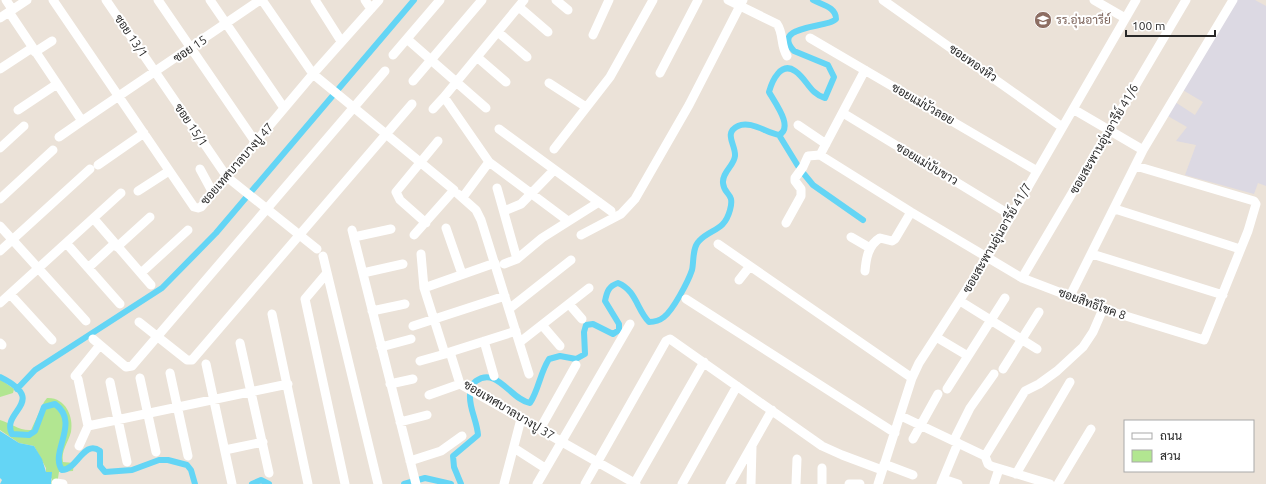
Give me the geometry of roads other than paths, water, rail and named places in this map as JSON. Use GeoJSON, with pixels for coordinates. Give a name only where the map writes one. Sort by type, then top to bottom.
{"type":"FeatureCollection","features":[{"type":"Feature","properties":{"kind":"street"},"geometry":{"type":"LineString","coordinates":[[6,0],[33,50],[82,121]]}},
{"type":"Feature","properties":{"kind":"street"},"geometry":{"type":"LineString","coordinates":[[0,18],[27,0]]}},
{"type":"Feature","properties":{"kind":"street","name":"ซอยเทศบาลบางปู 47"},"geometry":{"type":"LineString","coordinates":[[53,0],[169,171],[196,208],[201,207],[313,74],[379,0]]}},
{"type":"Feature","properties":{"kind":"street","name":"ซอย 13/1"},"geometry":{"type":"LineString","coordinates":[[106,0],[155,72]]}},
{"type":"Feature","properties":{"kind":"street"},"geometry":{"type":"LineString","coordinates":[[158,0],[256,143]]}},
{"type":"Feature","properties":{"kind":"street"},"geometry":{"type":"LineString","coordinates":[[210,0],[284,108]]}},
{"type":"Feature","properties":{"kind":"street"},"geometry":{"type":"LineString","coordinates":[[261,0],[313,74],[454,190],[476,210],[499,264],[505,296],[529,374]]}},
{"type":"Feature","properties":{"kind":"street","name":"ซอย 15"},"geometry":{"type":"LineString","coordinates":[[59,137],[261,0]]}},
{"type":"Feature","properties":{"kind":"street"},"geometry":{"type":"LineString","coordinates":[[315,0],[342,41]]}},
{"type":"Feature","properties":{"kind":"street"},"geometry":{"type":"LineString","coordinates":[[365,0],[371,9]]}},
{"type":"Feature","properties":{"kind":"street"},"geometry":{"type":"LineString","coordinates":[[393,55],[440,0]]}},
{"type":"Feature","properties":{"kind":"street"},"geometry":{"type":"LineString","coordinates":[[413,81],[482,0]]}},
{"type":"Feature","properties":{"kind":"street"},"geometry":{"type":"LineString","coordinates":[[556,0],[568,10]]}},
{"type":"Feature","properties":{"kind":"street"},"geometry":{"type":"LineString","coordinates":[[594,35],[609,0]]}},
{"type":"Feature","properties":{"kind":"street"},"geometry":{"type":"LineString","coordinates":[[554,149],[610,76],[653,0]]}},
{"type":"Feature","properties":{"kind":"street"},"geometry":{"type":"LineString","coordinates":[[660,73],[698,0]]}},
{"type":"Feature","properties":{"kind":"street"},"geometry":{"type":"LineString","coordinates":[[728,0],[741,3],[777,24],[780,29],[783,49],[787,56]]}},
{"type":"Feature","properties":{"kind":"street","name":"ซอยทองหิว"},"geometry":{"type":"LineString","coordinates":[[883,0],[1062,127]]}},
{"type":"Feature","properties":{"kind":"street"},"geometry":{"type":"LineString","coordinates":[[1094,0],[1125,18]]}},
{"type":"Feature","properties":{"kind":"street","name":"ซอยสะพานอุ่นอารีย์ 41/7"},"geometry":{"type":"LineString","coordinates":[[878,484],[912,378],[919,362],[987,258],[1136,0]]}},
{"type":"Feature","properties":{"kind":"street","name":"ซอยสะพานอุ่นอารีย์ 41/6"},"geometry":{"type":"LineString","coordinates":[[1022,278],[1186,0]]}},
{"type":"Feature","properties":{"kind":"street"},"geometry":{"type":"LineString","coordinates":[[1070,296],[1144,150],[1233,0]]}},
{"type":"Feature","properties":{"kind":"street"},"geometry":{"type":"LineString","coordinates":[[432,109],[457,83],[521,3],[548,32]]}},
{"type":"Feature","properties":{"kind":"street"},"geometry":{"type":"LineString","coordinates":[[581,236],[621,214],[635,199],[689,105],[741,3]]}},
{"type":"Feature","properties":{"kind":"street"},"geometry":{"type":"LineString","coordinates":[[498,32],[527,57]]}},
{"type":"Feature","properties":{"kind":"street","name":"ซอยแม่บัวลอย"},"geometry":{"type":"LineString","coordinates":[[810,38],[1037,171]]}},
{"type":"Feature","properties":{"kind":"street"},"geometry":{"type":"LineString","coordinates":[[407,39],[486,108]]}},
{"type":"Feature","properties":{"kind":"street"},"geometry":{"type":"LineString","coordinates":[[0,69],[52,41]]}},
{"type":"Feature","properties":{"kind":"street"},"geometry":{"type":"LineString","coordinates":[[477,57],[506,82]]}},
{"type":"Feature","properties":{"kind":"street"},"geometry":{"type":"LineString","coordinates":[[786,223],[801,196],[801,189],[795,181],[796,178],[803,168],[808,156],[820,155],[865,70]]}},
{"type":"Feature","properties":{"kind":"street"},"geometry":{"type":"LineString","coordinates":[[79,446],[88,426],[76,378],[97,342],[129,368],[385,71]]}},
{"type":"Feature","properties":{"kind":"street","name":"ซอย 15/1"},"geometry":{"type":"LineString","coordinates":[[155,72],[227,177],[320,252],[327,273]]}},
{"type":"Feature","properties":{"kind":"street"},"geometry":{"type":"LineString","coordinates":[[549,83],[586,107]]}},
{"type":"Feature","properties":{"kind":"street"},"geometry":{"type":"LineString","coordinates":[[18,110],[57,84]]}},
{"type":"Feature","properties":{"kind":"street"},"geometry":{"type":"LineString","coordinates":[[444,97],[489,162],[568,221]]}},
{"type":"Feature","properties":{"kind":"street"},"geometry":{"type":"LineString","coordinates":[[139,322],[186,360],[192,360],[412,104]]}},
{"type":"Feature","properties":{"kind":"street"},"geometry":{"type":"LineString","coordinates":[[1073,109],[1144,150]]}},
{"type":"Feature","properties":{"kind":"street","name":"ซอยแม่บับขาว"},"geometry":{"type":"LineString","coordinates":[[843,113],[1012,216]]}},
{"type":"Feature","properties":{"kind":"street"},"geometry":{"type":"LineString","coordinates":[[798,124],[826,144]]}},
{"type":"Feature","properties":{"kind":"street"},"geometry":{"type":"LineString","coordinates":[[0,148],[24,126]]}},
{"type":"Feature","properties":{"kind":"street"},"geometry":{"type":"LineString","coordinates":[[499,129],[610,211]]}},
{"type":"Feature","properties":{"kind":"street"},"geometry":{"type":"LineString","coordinates":[[0,251],[94,167],[144,133]]}},
{"type":"Feature","properties":{"kind":"street"},"geometry":{"type":"LineString","coordinates":[[426,223],[396,195],[398,188],[438,141]]}},
{"type":"Feature","properties":{"kind":"street"},"geometry":{"type":"LineString","coordinates":[[0,199],[54,150]]}},
{"type":"Feature","properties":{"kind":"street","name":"ซอยสิทธิโชค 8"},"geometry":{"type":"LineString","coordinates":[[820,155],[911,212],[1022,278],[1103,309],[1201,340],[1206,338],[1223,295]]}},
{"type":"Feature","properties":{"kind":"street"},"geometry":{"type":"LineString","coordinates":[[462,197],[489,162]]}},
{"type":"Feature","properties":{"kind":"street"},"geometry":{"type":"LineString","coordinates":[[1092,254],[1223,295],[1256,208],[1254,201],[1136,166]]}},
{"type":"Feature","properties":{"kind":"street"},"geometry":{"type":"LineString","coordinates":[[200,169],[213,193]]}},
{"type":"Feature","properties":{"kind":"street"},"geometry":{"type":"LineString","coordinates":[[504,211],[521,204],[554,170]]}},
{"type":"Feature","properties":{"kind":"street"},"geometry":{"type":"LineString","coordinates":[[138,191],[169,171]]}},
{"type":"Feature","properties":{"kind":"street"},"geometry":{"type":"LineString","coordinates":[[497,188],[517,259]]}},
{"type":"Feature","properties":{"kind":"street"},"geometry":{"type":"LineString","coordinates":[[414,235],[454,190]]}},
{"type":"Feature","properties":{"kind":"street"},"geometry":{"type":"LineString","coordinates":[[0,303],[122,193]]}},
{"type":"Feature","properties":{"kind":"street"},"geometry":{"type":"LineString","coordinates":[[424,288],[462,274],[517,259],[542,238],[599,202]]}},
{"type":"Feature","properties":{"kind":"street"},"geometry":{"type":"LineString","coordinates":[[1115,209],[1240,249]]}},
{"type":"Feature","properties":{"kind":"street"},"geometry":{"type":"LineString","coordinates":[[866,272],[867,256],[870,248],[880,238],[892,241],[895,239],[911,212]]}},
{"type":"Feature","properties":{"kind":"street"},"geometry":{"type":"LineString","coordinates":[[88,268],[150,217]]}},
{"type":"Feature","properties":{"kind":"street"},"geometry":{"type":"LineString","coordinates":[[94,219],[151,285]]}},
{"type":"Feature","properties":{"kind":"street"},"geometry":{"type":"LineString","coordinates":[[0,226],[86,321]]}},
{"type":"Feature","properties":{"kind":"street"},"geometry":{"type":"LineString","coordinates":[[446,228],[462,274]]}},
{"type":"Feature","properties":{"kind":"street"},"geometry":{"type":"LineString","coordinates":[[391,229],[353,234],[415,482]]}},
{"type":"Feature","properties":{"kind":"street"},"geometry":{"type":"LineString","coordinates":[[141,273],[188,230]]}},
{"type":"Feature","properties":{"kind":"street"},"geometry":{"type":"LineString","coordinates":[[851,237],[870,248]]}},
{"type":"Feature","properties":{"kind":"street"},"geometry":{"type":"LineString","coordinates":[[67,244],[120,304]]}},
{"type":"Feature","properties":{"kind":"street"},"geometry":{"type":"LineString","coordinates":[[718,244],[912,378]]}},
{"type":"Feature","properties":{"kind":"street","name":"ซอยเทศบาลบางปู 37"},"geometry":{"type":"LineString","coordinates":[[421,254],[424,288],[434,320],[448,353],[467,387],[635,484]]}},
{"type":"Feature","properties":{"kind":"street"},"geometry":{"type":"LineString","coordinates":[[509,309],[571,260]]}},
{"type":"Feature","properties":{"kind":"street"},"geometry":{"type":"LineString","coordinates":[[363,273],[403,264]]}},
{"type":"Feature","properties":{"kind":"street"},"geometry":{"type":"LineString","coordinates":[[739,280],[750,266]]}},
{"type":"Feature","properties":{"kind":"street"},"geometry":{"type":"LineString","coordinates":[[327,273],[304,299],[345,484]]}},
{"type":"Feature","properties":{"kind":"street"},"geometry":{"type":"LineString","coordinates":[[327,273],[378,484]]}},
{"type":"Feature","properties":{"kind":"street"},"geometry":{"type":"LineString","coordinates":[[520,342],[588,288]]}},
{"type":"Feature","properties":{"kind":"street"},"geometry":{"type":"LineString","coordinates":[[10,294],[52,340]]}},
{"type":"Feature","properties":{"kind":"street"},"geometry":{"type":"LineString","coordinates":[[413,326],[505,296]]}},
{"type":"Feature","properties":{"kind":"street"},"geometry":{"type":"LineString","coordinates":[[947,389],[1006,298]]}},
{"type":"Feature","properties":{"kind":"street"},"geometry":{"type":"LineString","coordinates":[[686,299],[895,433]]}},
{"type":"Feature","properties":{"kind":"street"},"geometry":{"type":"LineString","coordinates":[[960,301],[1037,349]]}},
{"type":"Feature","properties":{"kind":"street"},"geometry":{"type":"LineString","coordinates":[[372,311],[405,304]]}},
{"type":"Feature","properties":{"kind":"street"},"geometry":{"type":"LineString","coordinates":[[569,304],[582,320]]}},
{"type":"Feature","properties":{"kind":"street"},"geometry":{"type":"LineString","coordinates":[[985,456],[1025,391],[1040,384],[1057,371],[1083,347],[1093,332],[1103,309]]}},
{"type":"Feature","properties":{"kind":"street"},"geometry":{"type":"LineString","coordinates":[[1003,369],[1039,312]]}},
{"type":"Feature","properties":{"kind":"street"},"geometry":{"type":"LineString","coordinates":[[272,314],[308,484]]}},
{"type":"Feature","properties":{"kind":"street"},"geometry":{"type":"LineString","coordinates":[[537,484],[630,324]]}},
{"type":"Feature","properties":{"kind":"street"},"geometry":{"type":"LineString","coordinates":[[542,325],[560,346]]}},
{"type":"Feature","properties":{"kind":"street"},"geometry":{"type":"LineString","coordinates":[[420,361],[516,331]]}},
{"type":"Feature","properties":{"kind":"street"},"geometry":{"type":"LineString","coordinates":[[936,337],[968,356]]}},
{"type":"Feature","properties":{"kind":"street"},"geometry":{"type":"LineString","coordinates":[[381,347],[411,340]]}},
{"type":"Feature","properties":{"kind":"street"},"geometry":{"type":"LineString","coordinates":[[585,484],[666,341],[673,340],[831,451],[913,475]]}},
{"type":"Feature","properties":{"kind":"street"},"geometry":{"type":"LineString","coordinates":[[484,341],[494,376]]}},
{"type":"Feature","properties":{"kind":"street"},"geometry":{"type":"LineString","coordinates":[[240,343],[269,472]]}},
{"type":"Feature","properties":{"kind":"street"},"geometry":{"type":"LineString","coordinates":[[635,484],[704,362]]}},
{"type":"Feature","properties":{"kind":"street"},"geometry":{"type":"LineString","coordinates":[[206,364],[232,484]]}},
{"type":"Feature","properties":{"kind":"street"},"geometry":{"type":"LineString","coordinates":[[540,429],[576,365]]}},
{"type":"Feature","properties":{"kind":"street"},"geometry":{"type":"LineString","coordinates":[[170,373],[188,456]]}},
{"type":"Feature","properties":{"kind":"street"},"geometry":{"type":"LineString","coordinates":[[958,484],[942,481],[956,441],[974,401],[994,374]]}},
{"type":"Feature","properties":{"kind":"street"},"geometry":{"type":"LineString","coordinates":[[140,378],[156,452]]}},
{"type":"Feature","properties":{"kind":"street"},"geometry":{"type":"LineString","coordinates":[[390,384],[412,379]]}},
{"type":"Feature","properties":{"kind":"street"},"geometry":{"type":"LineString","coordinates":[[110,382],[127,462]]}},
{"type":"Feature","properties":{"kind":"street"},"geometry":{"type":"LineString","coordinates":[[1016,474],[1070,382]]}},
{"type":"Feature","properties":{"kind":"street"},"geometry":{"type":"LineString","coordinates":[[88,426],[118,421],[288,384]]}},
{"type":"Feature","properties":{"kind":"street"},"geometry":{"type":"LineString","coordinates":[[682,484],[737,386]]}},
{"type":"Feature","properties":{"kind":"street"},"geometry":{"type":"LineString","coordinates":[[429,395],[467,387]]}},
{"type":"Feature","properties":{"kind":"street"},"geometry":{"type":"LineString","coordinates":[[913,439],[938,394]]}},
{"type":"Feature","properties":{"kind":"street"},"geometry":{"type":"LineString","coordinates":[[730,484],[772,410]]}},
{"type":"Feature","properties":{"kind":"street"},"geometry":{"type":"LineString","coordinates":[[400,422],[427,415]]}},
{"type":"Feature","properties":{"kind":"street"},"geometry":{"type":"LineString","coordinates":[[901,416],[985,456],[988,464],[999,469],[1050,484]]}},
{"type":"Feature","properties":{"kind":"street"},"geometry":{"type":"LineString","coordinates":[[504,483],[521,419]]}},
{"type":"Feature","properties":{"kind":"street"},"geometry":{"type":"LineString","coordinates":[[1058,484],[1091,429]]}},
{"type":"Feature","properties":{"kind":"street"},"geometry":{"type":"LineString","coordinates":[[410,461],[437,454],[462,436]]}},
{"type":"Feature","properties":{"kind":"street"},"geometry":{"type":"LineString","coordinates":[[225,450],[263,442]]}},
{"type":"Feature","properties":{"kind":"street"},"geometry":{"type":"LineString","coordinates":[[751,484],[752,447]]}},
{"type":"Feature","properties":{"kind":"street"},"geometry":{"type":"LineString","coordinates":[[514,448],[545,468]]}},
{"type":"Feature","properties":{"kind":"street"},"geometry":{"type":"LineString","coordinates":[[796,484],[797,459]]}},
{"type":"Feature","properties":{"kind":"street"},"geometry":{"type":"LineString","coordinates":[[822,468],[822,484]]}},
{"type":"Feature","properties":{"kind":"street"},"geometry":{"type":"LineString","coordinates":[[994,484],[999,469]]}},
{"type":"Feature","properties":{"kind":"water"},"geometry":{"type":"Polygon","coordinates":[[[0,431],[19,443],[34,446],[42,459],[46,472],[52,472],[51,484],[0,484],[2,480],[0,478],[0,431]]]}},
{"type":"Feature","properties":{"kind":"waterway"},"geometry":{"type":"LineString","coordinates":[[17,389],[35,370],[162,288],[216,233],[414,0]]}},
{"type":"Feature","properties":{"kind":"waterway"},"geometry":{"type":"LineString","coordinates":[[461,484],[454,467],[453,456],[478,435],[470,400],[472,385],[476,381],[484,378],[491,378],[504,385],[523,401],[530,403],[549,359],[560,356],[576,359],[585,354],[584,332],[586,325],[593,324],[613,334],[619,330],[619,324],[605,301],[609,289],[618,283],[624,286],[633,295],[649,322],[657,321],[664,317],[676,302],[690,275],[693,267],[695,247],[699,241],[721,226],[730,210],[731,200],[725,190],[723,179],[733,163],[735,156],[731,140],[731,132],[738,126],[743,125],[753,126],[779,135],[783,131],[785,126],[782,115],[769,92],[772,83],[781,70],[790,69],[795,71],[803,78],[812,90],[825,98],[834,77],[828,65],[794,51],[789,43],[789,36],[795,32],[831,22],[836,19],[834,12],[831,9],[813,0]]}},
{"type":"Feature","properties":{"kind":"waterway"},"geometry":{"type":"LineString","coordinates":[[779,135],[798,166]]}},
{"type":"Feature","properties":{"kind":"waterway"},"geometry":{"type":"LineString","coordinates":[[804,174],[813,185],[863,220]]}},
{"type":"Feature","properties":{"kind":"waterway"},"geometry":{"type":"LineString","coordinates":[[0,377],[14,386],[21,393],[23,400],[12,419],[10,426],[12,434],[29,435],[35,431],[44,407],[55,404],[62,412],[65,420],[65,428],[59,455],[59,463],[62,470],[67,469],[85,452],[94,448],[100,451],[100,466],[105,472],[132,470],[159,460],[168,460],[187,465],[191,470],[195,484]]}},
{"type":"Feature","properties":{"kind":"waterway"},"geometry":{"type":"LineString","coordinates":[[404,484],[425,478],[451,484]]}},
{"type":"Feature","properties":{"kind":"waterway"},"geometry":{"type":"LineString","coordinates":[[252,484],[261,480],[269,484]]}},
{"type":"Feature","properties":{"kind":"place","name":"รร.อุ่นอารีย์"},"geometry":{"type":"Point","coordinates":[1043,20]}}]}
